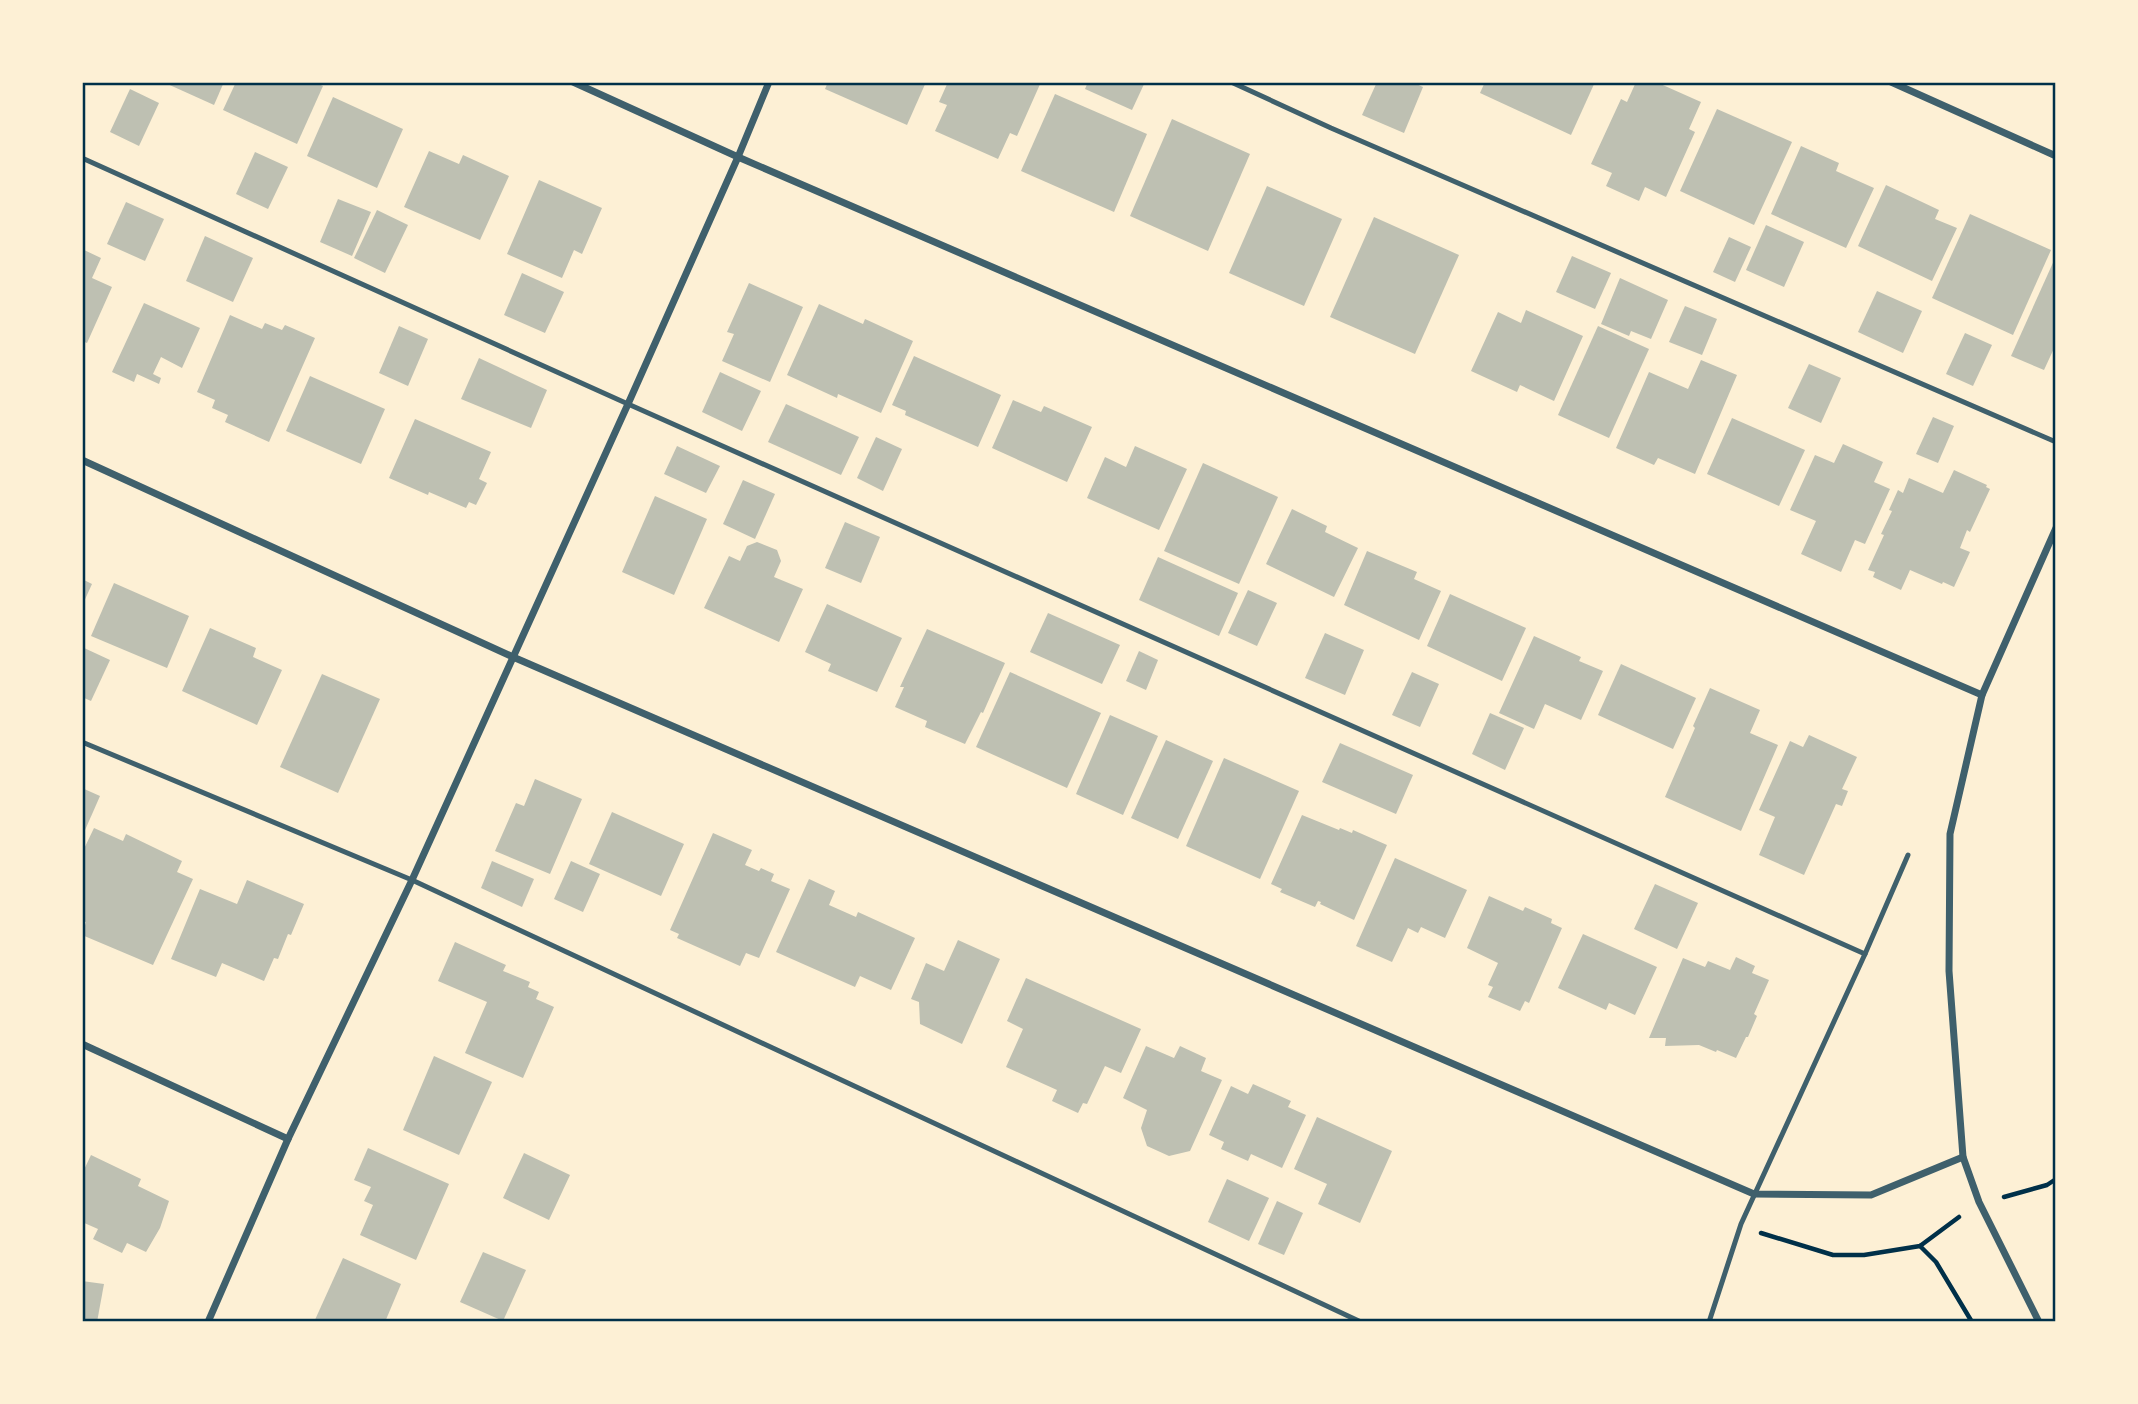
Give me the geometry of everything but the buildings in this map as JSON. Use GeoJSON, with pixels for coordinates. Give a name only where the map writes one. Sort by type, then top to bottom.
{"type":"FeatureCollection","features":[{"type":"Feature","properties":{"kind":"street"},"geometry":{"type":"LineString","coordinates":[[573,82],[738,157],[1982,695]]}},
{"type":"Feature","properties":{"kind":"street"},"geometry":{"type":"LineString","coordinates":[[208,1322],[288,1139],[412,880],[628,404],[738,157],[768,82]]}},
{"type":"Feature","properties":{"kind":"street"},"geometry":{"type":"LineString","coordinates":[[1891,82],[2056,156]]}},
{"type":"Feature","properties":{"kind":"street"},"geometry":{"type":"LineString","coordinates":[[82,460],[513,657],[1754,1194],[1871,1195],[1962,1157]]}},
{"type":"Feature","properties":{"kind":"street"},"geometry":{"type":"LineString","coordinates":[[2039,1322],[1979,1202],[1962,1157],[1949,971],[1950,834],[1982,695],[2056,528]]}},
{"type":"Feature","properties":{"kind":"street"},"geometry":{"type":"LineString","coordinates":[[82,1044],[288,1139]]}},
{"type":"Feature","properties":{"kind":"lane"},"geometry":{"type":"LineString","coordinates":[[1231,82],[1331,128],[2056,442]]}},
{"type":"Feature","properties":{"kind":"lane"},"geometry":{"type":"LineString","coordinates":[[82,158],[1865,954]]}},
{"type":"Feature","properties":{"kind":"lane"},"geometry":{"type":"LineString","coordinates":[[82,742],[412,880],[1362,1322]]}},
{"type":"Feature","properties":{"kind":"lane"},"geometry":{"type":"LineString","coordinates":[[1709,1322],[1741,1224],[1908,855]]}},
{"type":"Feature","properties":{"kind":"path"},"geometry":{"type":"LineString","coordinates":[[2016,1194],[2047,1185],[2056,1179]]}},
{"type":"Feature","properties":{"kind":"path"},"geometry":{"type":"LineString","coordinates":[[1741,1224],[1771,1237],[1833,1255],[1864,1255],[1920,1246],[1936,1262],[1972,1322]]}}]}
